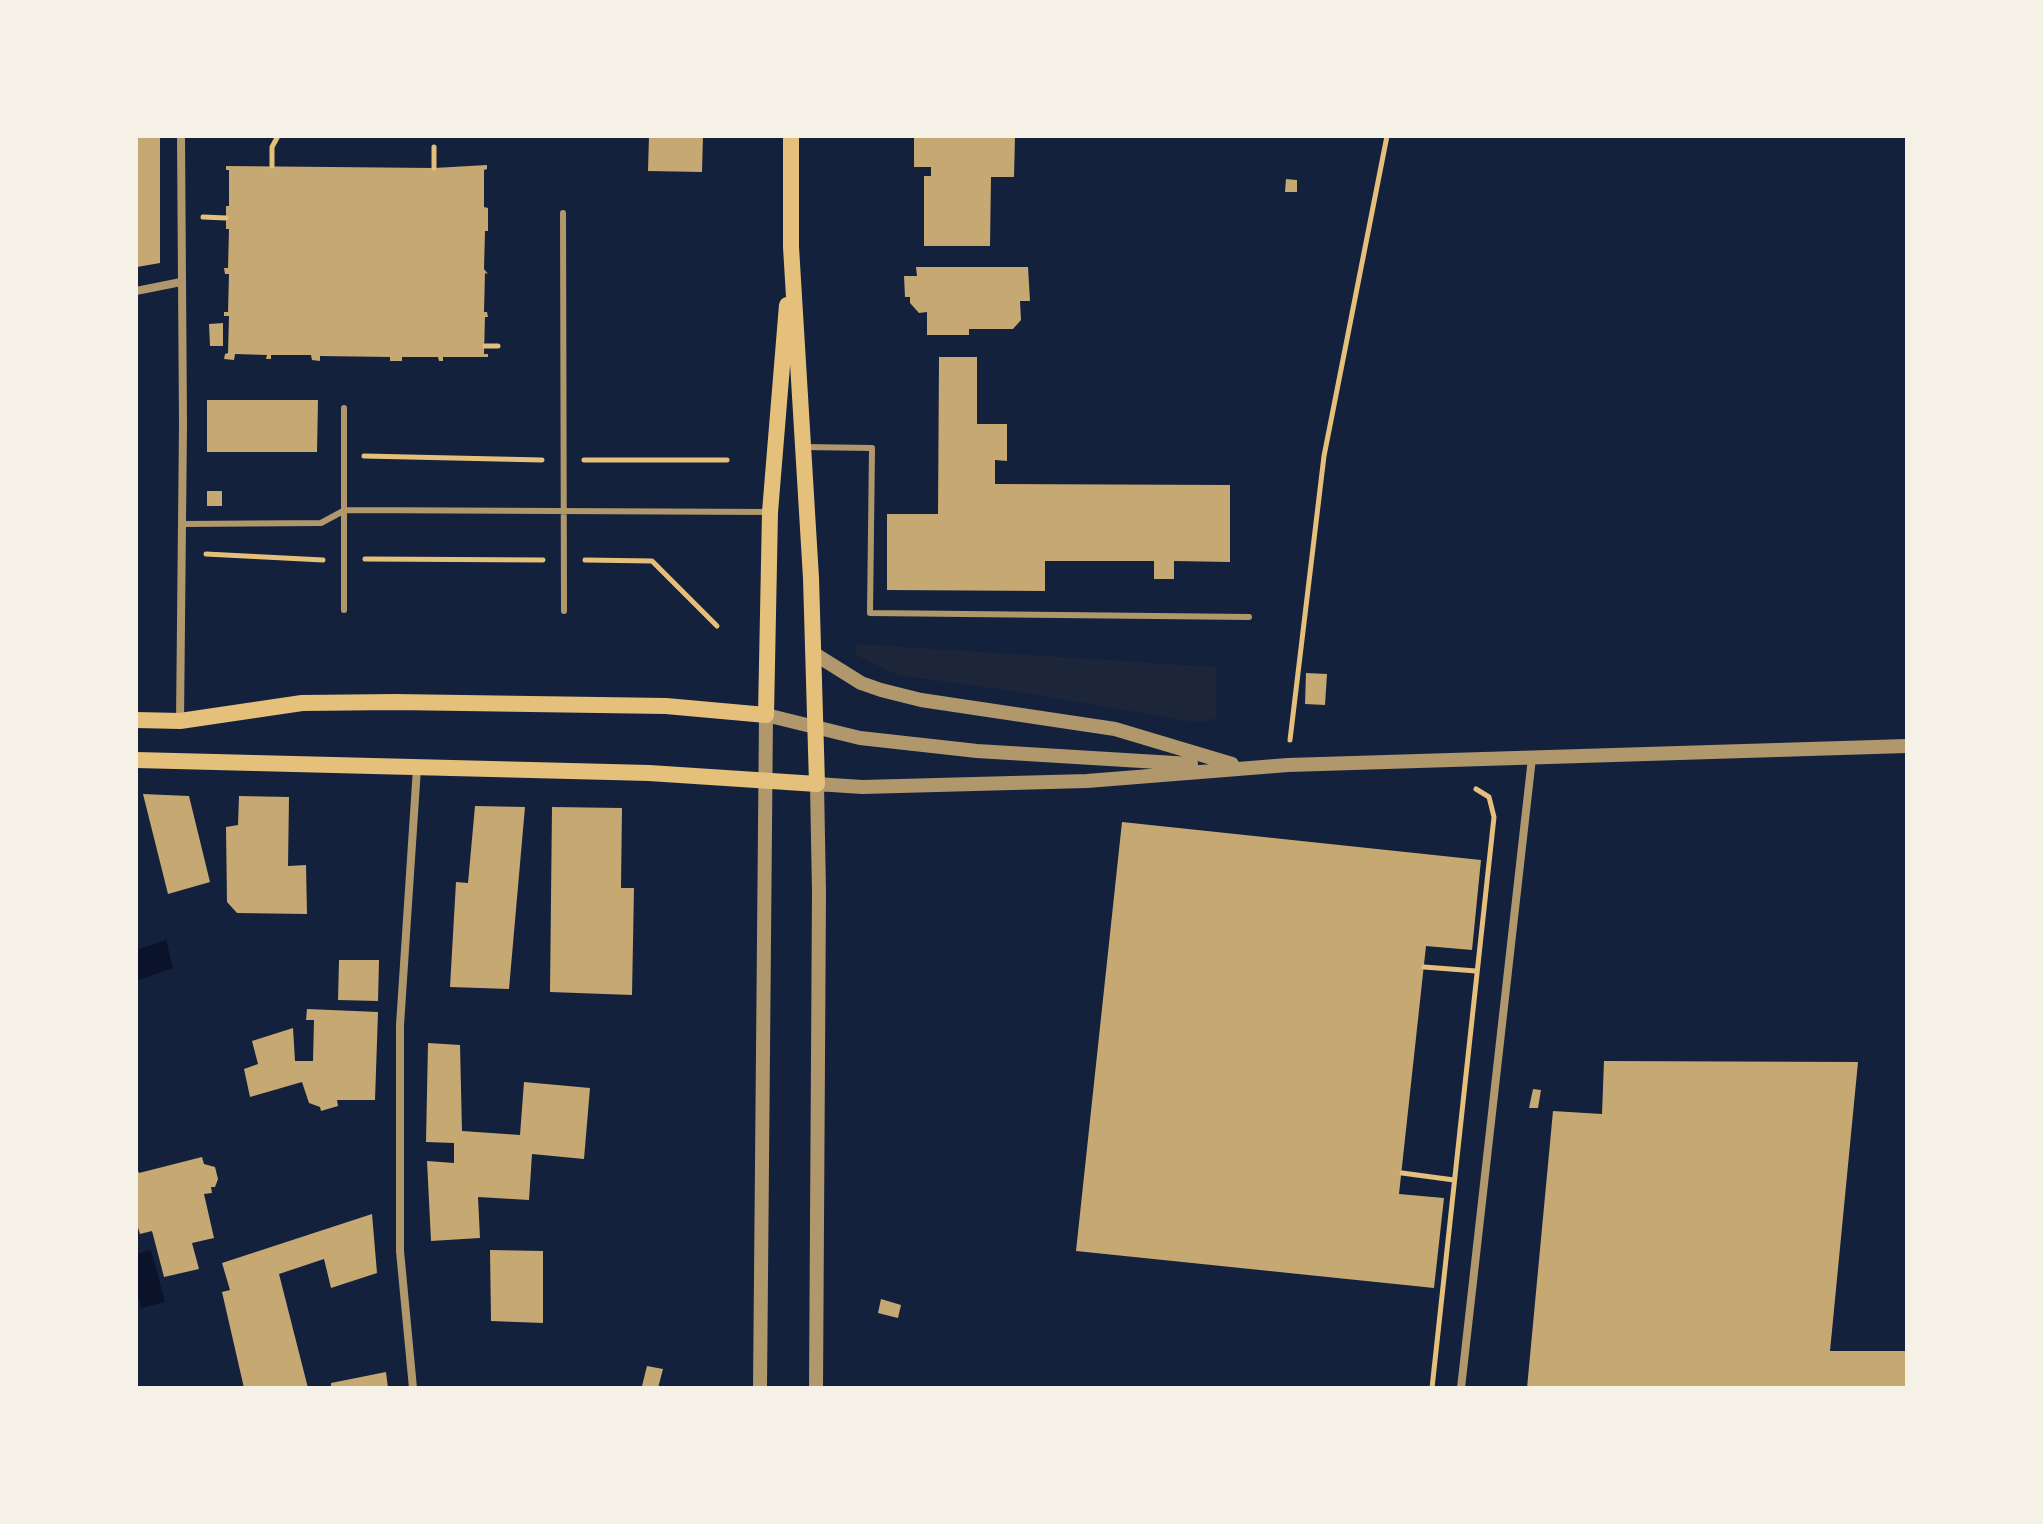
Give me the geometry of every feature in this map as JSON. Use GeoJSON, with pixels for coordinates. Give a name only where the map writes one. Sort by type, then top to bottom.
{"type":"FeatureCollection","features":[{"type":"Feature","properties":{"kind":"main road"},"geometry":{"type":"LineString","coordinates":[[136,760],[649,773],[817,784],[804,447],[791,247],[791,136]]}},
{"type":"Feature","properties":{"kind":"main road"},"geometry":{"type":"LineString","coordinates":[[136,720],[180,721],[302,703],[379,702],[666,706],[766,715],[770,512],[791,247]]}},
{"type":"Feature","properties":{"kind":"street"},"geometry":{"type":"LineString","coordinates":[[180,721],[183,424],[181,136]]}},
{"type":"Feature","properties":{"kind":"street"},"geometry":{"type":"LineString","coordinates":[[136,291],[181,282]]}},
{"type":"Feature","properties":{"kind":"street"},"geometry":{"type":"LineString","coordinates":[[813,653],[861,683],[881,690],[921,700],[1115,729],[1240,767]]}},
{"type":"Feature","properties":{"kind":"street"},"geometry":{"type":"LineString","coordinates":[[760,1388],[766,715],[860,738],[977,751],[1240,767]]}},
{"type":"Feature","properties":{"kind":"street"},"geometry":{"type":"LineString","coordinates":[[816,1388],[817,784],[862,787],[1087,781],[1240,767],[1907,746]]}},
{"type":"Feature","properties":{"kind":"street"},"geometry":{"type":"LineString","coordinates":[[1461,1388],[1532,758]]}},
{"type":"Feature","properties":{"kind":"street"},"geometry":{"type":"LineString","coordinates":[[413,1388],[400,1251],[400,1025],[417,767]]}},
{"type":"Feature","properties":{"kind":"lane"},"geometry":{"type":"LineString","coordinates":[[563,213],[564,611]]}},
{"type":"Feature","properties":{"kind":"lane"},"geometry":{"type":"LineString","coordinates":[[344,408],[344,610]]}},
{"type":"Feature","properties":{"kind":"lane"},"geometry":{"type":"LineString","coordinates":[[804,447],[872,448],[870,613],[1249,617]]}},
{"type":"Feature","properties":{"kind":"lane"},"geometry":{"type":"LineString","coordinates":[[181,524],[321,523],[345,510],[770,512]]}},
{"type":"Feature","properties":{"kind":"path"},"geometry":{"type":"LineString","coordinates":[[272,166],[272,147],[278,136]]}},
{"type":"Feature","properties":{"kind":"path"},"geometry":{"type":"LineString","coordinates":[[1288,765],[1324,456],[1387,136]]}},
{"type":"Feature","properties":{"kind":"path"},"geometry":{"type":"LineString","coordinates":[[434,147],[434,168]]}},
{"type":"Feature","properties":{"kind":"path"},"geometry":{"type":"LineString","coordinates":[[485,346],[498,346]]}},
{"type":"Feature","properties":{"kind":"path"},"geometry":{"type":"LineString","coordinates":[[344,456],[727,460]]}},
{"type":"Feature","properties":{"kind":"path"},"geometry":{"type":"LineString","coordinates":[[320,560],[321,523]]}},
{"type":"Feature","properties":{"kind":"path"},"geometry":{"type":"LineString","coordinates":[[201,553],[320,560],[652,561],[717,626]]}},
{"type":"Feature","properties":{"kind":"path"},"geometry":{"type":"LineString","coordinates":[[1432,1388],[1494,817],[1489,797],[1477,789],[1463,788]]}},
{"type":"Feature","properties":{"kind":"path"},"geometry":{"type":"LineString","coordinates":[[1424,967],[1476,971]]}},
{"type":"Feature","properties":{"kind":"path"},"geometry":{"type":"LineString","coordinates":[[1402,1173],[1454,1180]]}},
{"type":"Feature","properties":{"kind":"shaded area"},"geometry":{"type":"Polygon","coordinates":[[[856,644],[1216,667],[1216,718],[1203,722],[1188,721],[897,675],[856,655],[856,644]]]}},
{"type":"Feature","properties":{"kind":"shaded area"},"geometry":{"type":"Polygon","coordinates":[[[166,940],[173,968],[136,981],[136,950],[166,940]]]}},
{"type":"Feature","properties":{"kind":"shaded area"},"geometry":{"type":"Polygon","coordinates":[[[151,1250],[165,1302],[141,1308],[136,1289],[136,1254],[151,1250]]]}},
{"type":"Feature","properties":{"kind":"building"},"geometry":{"type":"Polygon","coordinates":[[[136,136],[160,136],[160,263],[137,267],[136,136]]]}},
{"type":"Feature","properties":{"kind":"building"},"geometry":{"type":"Polygon","coordinates":[[[649,136],[703,136],[702,172],[648,171],[649,136]]]}},
{"type":"Feature","properties":{"kind":"building"},"geometry":{"type":"Polygon","coordinates":[[[914,136],[1015,136],[1014,177],[991,177],[990,246],[924,246],[924,176],[931,176],[931,167],[914,167],[914,136]]]}},
{"type":"Feature","properties":{"kind":"building"},"geometry":{"type":"Polygon","coordinates":[[[487,165],[484,170],[484,207],[488,208],[488,231],[485,231],[484,269],[488,274],[485,273],[484,312],[488,317],[485,317],[484,354],[488,357],[443,357],[443,361],[439,361],[438,357],[402,357],[402,361],[390,361],[390,357],[320,356],[320,361],[312,360],[311,355],[271,355],[271,359],[266,359],[267,355],[235,354],[234,360],[224,359],[228,353],[229,316],[224,316],[224,312],[228,312],[229,274],[225,274],[224,268],[228,268],[229,229],[226,229],[229,170],[226,166],[434,168],[487,165]]]}},
{"type":"Feature","properties":{"kind":"building"},"geometry":{"type":"Polygon","coordinates":[[[1286,179],[1297,180],[1297,192],[1285,192],[1286,179]]]}},
{"type":"Feature","properties":{"kind":"building"},"geometry":{"type":"Polygon","coordinates":[[[916,267],[1028,267],[1030,301],[1020,301],[1021,320],[1013,329],[969,329],[969,335],[927,335],[927,312],[919,313],[910,303],[910,297],[905,297],[904,276],[917,276],[916,267]]]}},
{"type":"Feature","properties":{"kind":"building"},"geometry":{"type":"Polygon","coordinates":[[[223,323],[223,346],[210,346],[209,324],[223,323]]]}},
{"type":"Feature","properties":{"kind":"building"},"geometry":{"type":"Polygon","coordinates":[[[939,357],[977,357],[977,424],[1007,424],[1007,461],[995,460],[995,484],[1230,485],[1230,562],[1174,561],[1174,579],[1154,579],[1154,561],[1045,561],[1045,591],[887,590],[887,514],[938,514],[939,357]]]}},
{"type":"Feature","properties":{"kind":"building"},"geometry":{"type":"Polygon","coordinates":[[[207,400],[318,400],[317,452],[207,452],[207,400]]]}},
{"type":"Feature","properties":{"kind":"building"},"geometry":{"type":"Polygon","coordinates":[[[207,491],[222,491],[222,506],[207,506],[207,491]]]}},
{"type":"Feature","properties":{"kind":"building"},"geometry":{"type":"Polygon","coordinates":[[[1306,673],[1327,674],[1325,705],[1305,704],[1306,673]]]}},
{"type":"Feature","properties":{"kind":"building"},"geometry":{"type":"Polygon","coordinates":[[[143,794],[189,796],[210,882],[168,894],[143,794]]]}},
{"type":"Feature","properties":{"kind":"building"},"geometry":{"type":"Polygon","coordinates":[[[239,796],[289,797],[288,866],[306,865],[307,914],[237,913],[227,902],[226,827],[238,825],[239,796]]]}},
{"type":"Feature","properties":{"kind":"building"},"geometry":{"type":"Polygon","coordinates":[[[475,806],[525,807],[509,989],[450,987],[456,882],[468,883],[475,806]]]}},
{"type":"Feature","properties":{"kind":"building"},"geometry":{"type":"Polygon","coordinates":[[[552,807],[622,808],[621,888],[634,888],[632,995],[550,992],[552,807]]]}},
{"type":"Feature","properties":{"kind":"building"},"geometry":{"type":"Polygon","coordinates":[[[1122,822],[1481,860],[1472,950],[1426,946],[1399,1194],[1444,1198],[1434,1288],[1076,1251],[1122,822]]]}},
{"type":"Feature","properties":{"kind":"building"},"geometry":{"type":"Polygon","coordinates":[[[339,960],[379,960],[378,1001],[338,1000],[339,960]]]}},
{"type":"Feature","properties":{"kind":"building"},"geometry":{"type":"Polygon","coordinates":[[[307,1009],[378,1012],[375,1100],[337,1100],[338,1106],[321,1111],[320,1107],[309,1103],[302,1082],[250,1097],[244,1069],[258,1064],[252,1041],[293,1028],[295,1061],[313,1061],[314,1020],[306,1020],[307,1009]]]}},
{"type":"Feature","properties":{"kind":"building"},"geometry":{"type":"Polygon","coordinates":[[[428,1043],[460,1045],[462,1131],[520,1135],[524,1082],[590,1088],[584,1159],[532,1154],[529,1200],[478,1197],[480,1238],[431,1241],[427,1161],[454,1163],[454,1143],[426,1142],[428,1043]]]}},
{"type":"Feature","properties":{"kind":"building"},"geometry":{"type":"Polygon","coordinates":[[[1604,1061],[1858,1062],[1830,1351],[1907,1351],[1907,1388],[1527,1388],[1553,1111],[1602,1114],[1604,1061]]]}},
{"type":"Feature","properties":{"kind":"building"},"geometry":{"type":"Polygon","coordinates":[[[1533,1089],[1541,1090],[1538,1108],[1529,1108],[1533,1089]]]}},
{"type":"Feature","properties":{"kind":"building"},"geometry":{"type":"Polygon","coordinates":[[[202,1157],[204,1164],[215,1167],[218,1179],[215,1187],[211,1187],[212,1193],[204,1194],[214,1238],[192,1243],[199,1269],[164,1277],[152,1231],[140,1234],[136,1221],[136,1166],[139,1173],[202,1157]]]}},
{"type":"Feature","properties":{"kind":"building"},"geometry":{"type":"Polygon","coordinates":[[[372,1214],[377,1273],[331,1288],[324,1259],[279,1274],[308,1388],[244,1388],[222,1292],[230,1290],[222,1263],[372,1214]]]}},
{"type":"Feature","properties":{"kind":"building"},"geometry":{"type":"Polygon","coordinates":[[[490,1250],[543,1251],[543,1323],[491,1321],[490,1250]]]}},
{"type":"Feature","properties":{"kind":"building"},"geometry":{"type":"Polygon","coordinates":[[[881,1299],[901,1305],[898,1318],[878,1313],[881,1299]]]}},
{"type":"Feature","properties":{"kind":"building"},"geometry":{"type":"Polygon","coordinates":[[[647,1366],[663,1369],[658,1388],[642,1386],[647,1366]]]}},
{"type":"Feature","properties":{"kind":"building"},"geometry":{"type":"Polygon","coordinates":[[[386,1372],[388,1388],[331,1388],[331,1383],[386,1372]]]}}]}
